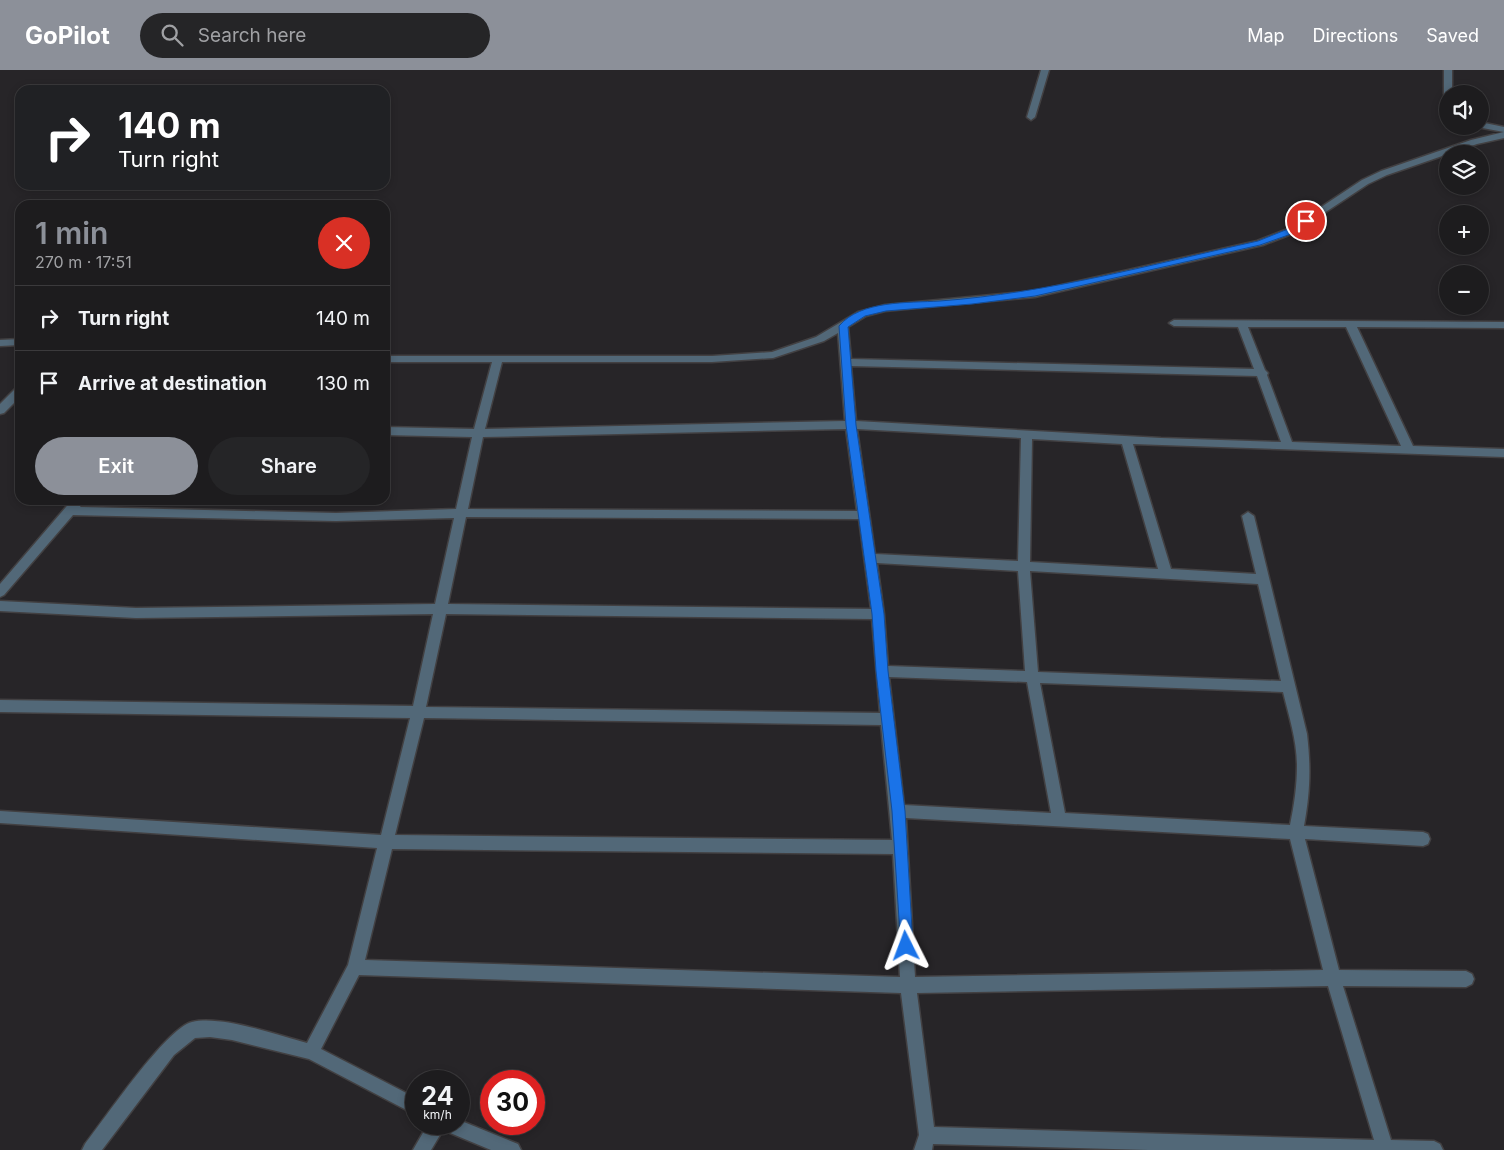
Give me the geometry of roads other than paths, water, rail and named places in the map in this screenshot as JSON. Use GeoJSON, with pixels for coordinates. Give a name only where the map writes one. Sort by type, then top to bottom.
{"type":"FeatureCollection","features":[{"type":"Feature","properties":{"kind":"street"},"geometry":{"type":"LineString","coordinates":[[1031,116],[1045,70]]}},
{"type":"Feature","properties":{"kind":"street"},"geometry":{"type":"LineString","coordinates":[[1448,70],[1448,85]]}},
{"type":"Feature","properties":{"kind":"street"},"geometry":{"type":"LineString","coordinates":[[1489,127],[1504,130]]}},
{"type":"Feature","properties":{"kind":"street"},"geometry":{"type":"LineString","coordinates":[[390,359],[746,358],[773,355],[798,348],[843,326],[862,314],[886,308],[972,302],[1035,294],[1260,243],[1291,231],[1365,182],[1384,173],[1474,142],[1504,136]]}},
{"type":"Feature","properties":{"kind":"street"},"geometry":{"type":"LineString","coordinates":[[1174,323],[1504,325]]}},
{"type":"Feature","properties":{"kind":"street"},"geometry":{"type":"LineString","coordinates":[[1242,323],[1288,446]]}},
{"type":"Feature","properties":{"kind":"street"},"geometry":{"type":"LineString","coordinates":[[1350,324],[1409,450]]}},
{"type":"Feature","properties":{"kind":"street"},"geometry":{"type":"LineString","coordinates":[[843,326],[851,425],[878,614],[882,671],[898,811],[908,985],[925,1142],[1434,1150]]}},
{"type":"Feature","properties":{"kind":"street"},"geometry":{"type":"LineString","coordinates":[[0,343],[15,342]]}},
{"type":"Feature","properties":{"kind":"street"},"geometry":{"type":"LineString","coordinates":[[311,1052],[355,967],[418,714],[478,433],[498,359]]}},
{"type":"Feature","properties":{"kind":"street"},"geometry":{"type":"LineString","coordinates":[[846,362],[1262,373]]}},
{"type":"Feature","properties":{"kind":"street"},"geometry":{"type":"LineString","coordinates":[[0,410],[15,395]]}},
{"type":"Feature","properties":{"kind":"street"},"geometry":{"type":"LineString","coordinates":[[390,431],[478,433],[851,425],[1126,440],[1504,453]]}},
{"type":"Feature","properties":{"kind":"street"},"geometry":{"type":"LineString","coordinates":[[1027,435],[1024,566],[1032,676],[1058,820]]}},
{"type":"Feature","properties":{"kind":"street"},"geometry":{"type":"LineString","coordinates":[[1126,440],[1166,574]]}},
{"type":"Feature","properties":{"kind":"street"},"geometry":{"type":"LineString","coordinates":[[0,592],[75,505]]}},
{"type":"Feature","properties":{"kind":"street"},"geometry":{"type":"LineString","coordinates":[[70,511],[336,517],[460,513],[864,515]]}},
{"type":"Feature","properties":{"kind":"street"},"geometry":{"type":"LineString","coordinates":[[1248,516],[1300,734],[1304,765],[1303,792],[1296,832],[1333,978],[1386,1149]]}},
{"type":"Feature","properties":{"kind":"street"},"geometry":{"type":"LineString","coordinates":[[870,558],[1263,580]]}},
{"type":"Feature","properties":{"kind":"street"},"geometry":{"type":"LineString","coordinates":[[0,606],[136,613],[440,609],[878,614]]}},
{"type":"Feature","properties":{"kind":"street"},"geometry":{"type":"LineString","coordinates":[[882,671],[1288,687]]}},
{"type":"Feature","properties":{"kind":"street"},"geometry":{"type":"LineString","coordinates":[[0,706],[887,720]]}},
{"type":"Feature","properties":{"kind":"street"},"geometry":{"type":"LineString","coordinates":[[898,811],[1423,839]]}},
{"type":"Feature","properties":{"kind":"street"},"geometry":{"type":"LineString","coordinates":[[0,817],[385,842],[900,847]]}},
{"type":"Feature","properties":{"kind":"street"},"geometry":{"type":"LineString","coordinates":[[355,967],[908,985],[1333,978],[1466,979]]}},
{"type":"Feature","properties":{"kind":"street"},"geometry":{"type":"LineString","coordinates":[[91,1150],[168,1049],[192,1030],[210,1029],[232,1032],[311,1052],[405,1102]]}},
{"type":"Feature","properties":{"kind":"street"},"geometry":{"type":"LineString","coordinates":[[470,1133],[512,1150]]}},
{"type":"Feature","properties":{"kind":"street"},"geometry":{"type":"LineString","coordinates":[[422,1150],[431,1135]]}}]}
